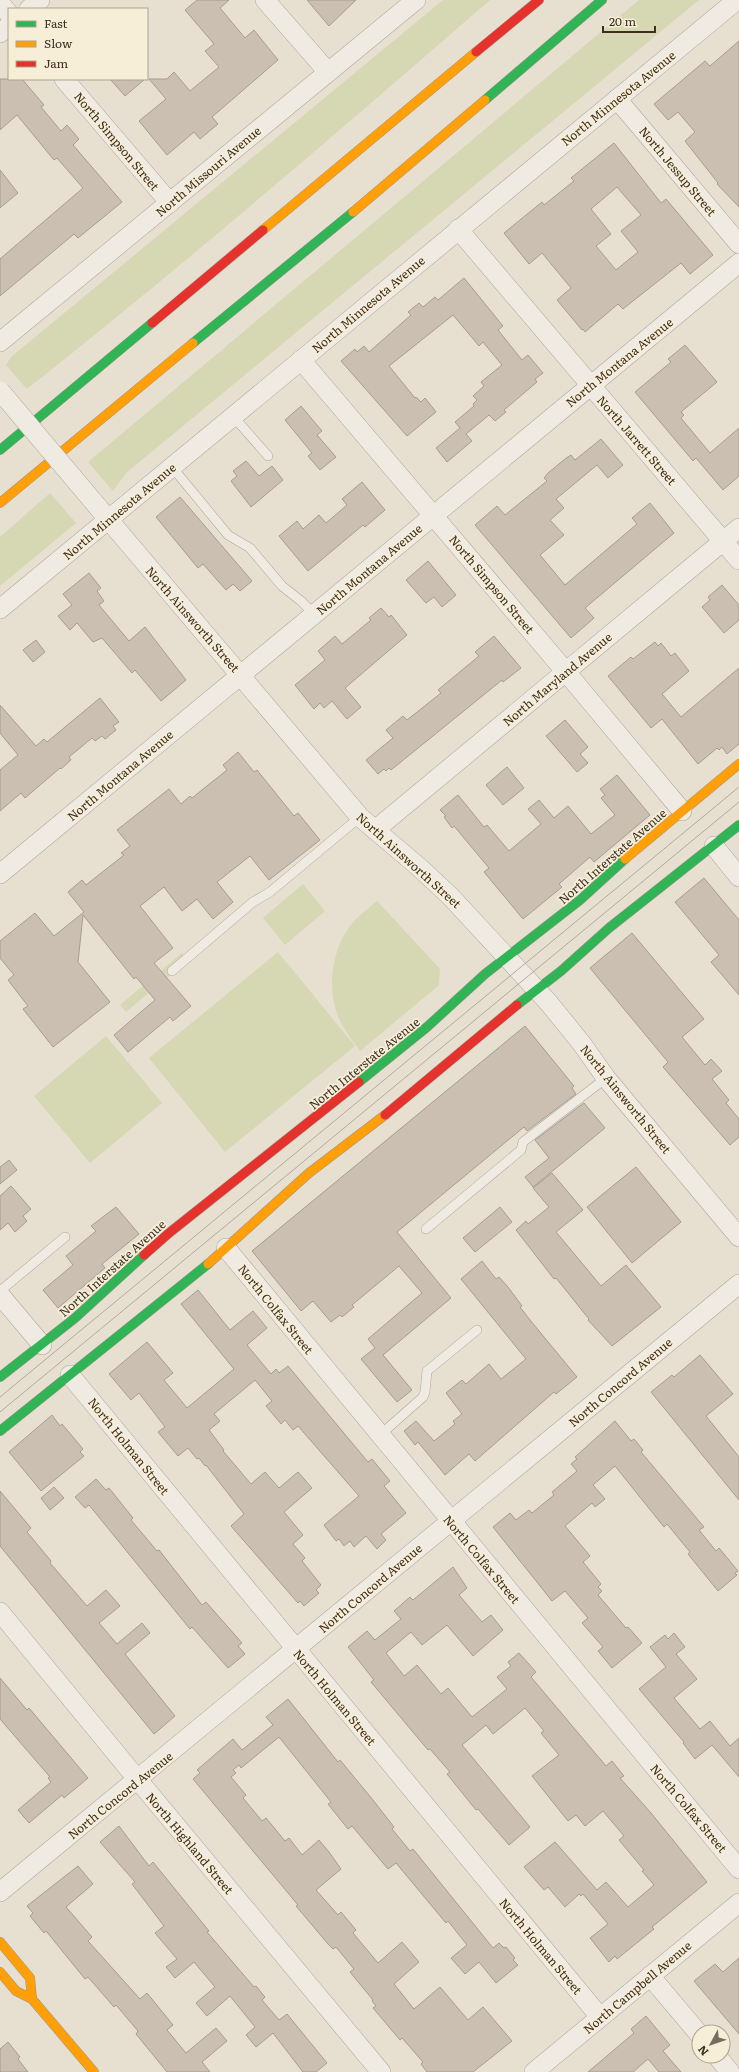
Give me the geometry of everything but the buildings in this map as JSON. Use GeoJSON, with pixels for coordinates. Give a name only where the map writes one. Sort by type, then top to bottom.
{"type":"FeatureCollection","features":[{"type":"Feature","properties":{"kind":"main road"},"geometry":{"type":"LineString","coordinates":[[0,450],[539,0]]}},
{"type":"Feature","properties":{"kind":"main road"},"geometry":{"type":"LineString","coordinates":[[0,503],[392,179],[602,0]]}},
{"type":"Feature","properties":{"kind":"main road","name":"North Interstate Avenue"},"geometry":{"type":"LineString","coordinates":[[0,1377],[75,1318],[169,1233],[268,1156],[427,1027],[485,974],[580,900],[614,868],[739,764]]}},
{"type":"Feature","properties":{"kind":"main road"},"geometry":{"type":"LineString","coordinates":[[0,1431],[226,1248],[309,1173],[396,1107],[537,990],[561,972],[609,928],[739,825]]}},
{"type":"Feature","properties":{"kind":"main road"},"geometry":{"type":"LineString","coordinates":[[0,1942],[30,1978],[32,1999]]}},
{"type":"Feature","properties":{"kind":"main road"},"geometry":{"type":"LineString","coordinates":[[0,1972],[16,1991],[32,1999],[94,2072]]}},
{"type":"Feature","properties":{"kind":"street"},"geometry":{"type":"LineString","coordinates":[[30,8],[40,0]]}},
{"type":"Feature","properties":{"kind":"street"},"geometry":{"type":"LineString","coordinates":[[265,0],[328,72]]}},
{"type":"Feature","properties":{"kind":"street","name":"North Missouri Avenue"},"geometry":{"type":"LineString","coordinates":[[0,342],[416,0]]}},
{"type":"Feature","properties":{"kind":"street","name":"North Minnesota Avenue"},"geometry":{"type":"LineString","coordinates":[[0,609],[103,513],[172,467],[458,229],[737,0]]}},
{"type":"Feature","properties":{"kind":"street"},"geometry":{"type":"LineString","coordinates":[[0,3],[8,13]]}},
{"type":"Feature","properties":{"kind":"street"},"geometry":{"type":"LineString","coordinates":[[0,33],[8,27]]}},
{"type":"Feature","properties":{"kind":"street","name":"North Simpson Street"},"geometry":{"type":"LineString","coordinates":[[65,80],[170,203]]}},
{"type":"Feature","properties":{"kind":"street","name":"North Jessup Street"},"geometry":{"type":"LineString","coordinates":[[617,99],[739,244]]}},
{"type":"Feature","properties":{"kind":"street","name":"North Jarrett Street"},"geometry":{"type":"LineString","coordinates":[[458,229],[739,560]]}},
{"type":"Feature","properties":{"kind":"street","name":"North Montana Avenue"},"geometry":{"type":"LineString","coordinates":[[0,874],[739,263]]}},
{"type":"Feature","properties":{"kind":"street","name":"North Simpson Street"},"geometry":{"type":"LineString","coordinates":[[301,360],[434,515],[682,811]]}},
{"type":"Feature","properties":{"kind":"street","name":"North Ainsworth Street"},"geometry":{"type":"LineString","coordinates":[[0,391],[360,817],[420,868],[451,897],[537,990],[582,1044],[606,1078],[739,1237]]}},
{"type":"Feature","properties":{"kind":"street","name":"North Maryland Avenue"},"geometry":{"type":"LineString","coordinates":[[375,830],[739,528]]}},
{"type":"Feature","properties":{"kind":"street"},"geometry":{"type":"LineString","coordinates":[[714,846],[739,877]]}},
{"type":"Feature","properties":{"kind":"street","name":"North Colfax Street"},"geometry":{"type":"LineString","coordinates":[[226,1248],[739,1869]]}},
{"type":"Feature","properties":{"kind":"street","name":"North Concord Avenue"},"geometry":{"type":"LineString","coordinates":[[0,1892],[739,1284]]}},
{"type":"Feature","properties":{"kind":"street"},"geometry":{"type":"LineString","coordinates":[[0,1295],[42,1345]]}},
{"type":"Feature","properties":{"kind":"street","name":"North Holman Street"},"geometry":{"type":"LineString","coordinates":[[70,1375],[600,2017]]}},
{"type":"Feature","properties":{"kind":"street","name":"North Highland Street"},"geometry":{"type":"LineString","coordinates":[[0,1612],[381,2072]]}},
{"type":"Feature","properties":{"kind":"street","name":"North Campbell Avenue"},"geometry":{"type":"LineString","coordinates":[[534,2072],[739,1903]]}},
{"type":"Feature","properties":{"kind":"street"},"geometry":{"type":"LineString","coordinates":[[650,1976],[691,2025]]}},
{"type":"Feature","properties":{"kind":"street"},"geometry":{"type":"LineString","coordinates":[[724,2064],[730,2072]]}},
{"type":"Feature","properties":{"kind":"lane"},"geometry":{"type":"LineString","coordinates":[[233,416],[268,456]]}},
{"type":"Feature","properties":{"kind":"lane"},"geometry":{"type":"LineString","coordinates":[[172,467],[228,535],[250,548],[282,586],[301,601],[314,614]]}},
{"type":"Feature","properties":{"kind":"lane"},"geometry":{"type":"LineString","coordinates":[[172,971],[253,902],[270,892],[360,817]]}},
{"type":"Feature","properties":{"kind":"lane"},"geometry":{"type":"LineString","coordinates":[[426,1229],[521,1150],[523,1142],[606,1078]]}},
{"type":"Feature","properties":{"kind":"lane"},"geometry":{"type":"LineString","coordinates":[[0,1291],[65,1237]]}},
{"type":"Feature","properties":{"kind":"lane"},"geometry":{"type":"LineString","coordinates":[[380,1435],[423,1397],[425,1392],[427,1371],[476,1330]]}},
{"type":"Feature","properties":{"kind":"green space"},"geometry":{"type":"Polygon","coordinates":[[[443,0],[490,0],[203,246],[27,389],[6,365],[11,357],[443,0]]]}},
{"type":"Feature","properties":{"kind":"green space"},"geometry":{"type":"Polygon","coordinates":[[[639,0],[699,0],[126,473],[113,491],[88,462],[639,0]]]}},
{"type":"Feature","properties":{"kind":"green space"},"geometry":{"type":"Polygon","coordinates":[[[50,493],[76,523],[0,586],[0,537],[50,493]]]}},
{"type":"Feature","properties":{"kind":"green space"},"geometry":{"type":"Polygon","coordinates":[[[303,884],[325,911],[285,945],[263,918],[303,884]]]}},
{"type":"Feature","properties":{"kind":"green space"},"geometry":{"type":"Polygon","coordinates":[[[377,901],[440,969],[439,985],[360,1051],[346,1031],[338,1015],[332,987],[333,972],[340,943],[347,930],[356,919],[377,901]]]}},
{"type":"Feature","properties":{"kind":"green space"},"geometry":{"type":"Polygon","coordinates":[[[278,952],[355,1046],[225,1152],[149,1058],[278,952]]]}},
{"type":"Feature","properties":{"kind":"green space"},"geometry":{"type":"Polygon","coordinates":[[[182,953],[188,960],[126,1012],[120,1005],[182,953]]]}},
{"type":"Feature","properties":{"kind":"green space"},"geometry":{"type":"Polygon","coordinates":[[[106,1036],[162,1103],[90,1163],[34,1096],[106,1036]]]}},
{"type":"Feature","properties":{"kind":"tram line"},"geometry":{"type":"LineString","coordinates":[[0,1397],[739,787]]}},
{"type":"Feature","properties":{"kind":"tram line"},"geometry":{"type":"LineString","coordinates":[[0,1412],[739,802]]}},
{"type":"Feature","properties":{"kind":"traffic: fast"},"geometry":{"type":"LineString","coordinates":[[485,100],[602,0]]}},
{"type":"Feature","properties":{"kind":"traffic: fast"},"geometry":{"type":"LineString","coordinates":[[193,343],[353,212]]}},
{"type":"Feature","properties":{"kind":"traffic: fast"},"geometry":{"type":"LineString","coordinates":[[0,450],[152,323]]}},
{"type":"Feature","properties":{"kind":"traffic: fast"},"geometry":{"type":"LineString","coordinates":[[517,1005],[561,971],[609,928],[739,825]]}},
{"type":"Feature","properties":{"kind":"traffic: fast"},"geometry":{"type":"LineString","coordinates":[[359,1082],[427,1027],[485,974],[580,900],[625,859]]}},
{"type":"Feature","properties":{"kind":"traffic: fast"},"geometry":{"type":"LineString","coordinates":[[0,1377],[75,1318],[144,1255]]}},
{"type":"Feature","properties":{"kind":"traffic: fast"},"geometry":{"type":"LineString","coordinates":[[0,1431],[208,1264]]}},
{"type":"Feature","properties":{"kind":"traffic: slow"},"geometry":{"type":"LineString","coordinates":[[263,230],[476,52]]}},
{"type":"Feature","properties":{"kind":"traffic: slow"},"geometry":{"type":"LineString","coordinates":[[353,212],[485,100]]}},
{"type":"Feature","properties":{"kind":"traffic: slow"},"geometry":{"type":"LineString","coordinates":[[0,503],[193,343]]}},
{"type":"Feature","properties":{"kind":"traffic: slow"},"geometry":{"type":"LineString","coordinates":[[625,859],[739,764]]}},
{"type":"Feature","properties":{"kind":"traffic: slow"},"geometry":{"type":"LineString","coordinates":[[208,1264],[309,1173],[385,1115]]}},
{"type":"Feature","properties":{"kind":"traffic: slow"},"geometry":{"type":"LineString","coordinates":[[0,1942],[30,1978],[32,1999]]}},
{"type":"Feature","properties":{"kind":"traffic: slow"},"geometry":{"type":"LineString","coordinates":[[0,1972],[16,1991],[32,1999],[94,2072]]}},
{"type":"Feature","properties":{"kind":"traffic: jam"},"geometry":{"type":"LineString","coordinates":[[476,52],[539,0]]}},
{"type":"Feature","properties":{"kind":"traffic: jam"},"geometry":{"type":"LineString","coordinates":[[152,323],[263,230]]}},
{"type":"Feature","properties":{"kind":"traffic: jam"},"geometry":{"type":"LineString","coordinates":[[385,1115],[517,1005]]}},
{"type":"Feature","properties":{"kind":"traffic: jam"},"geometry":{"type":"LineString","coordinates":[[144,1255],[169,1233],[359,1082]]}}]}
